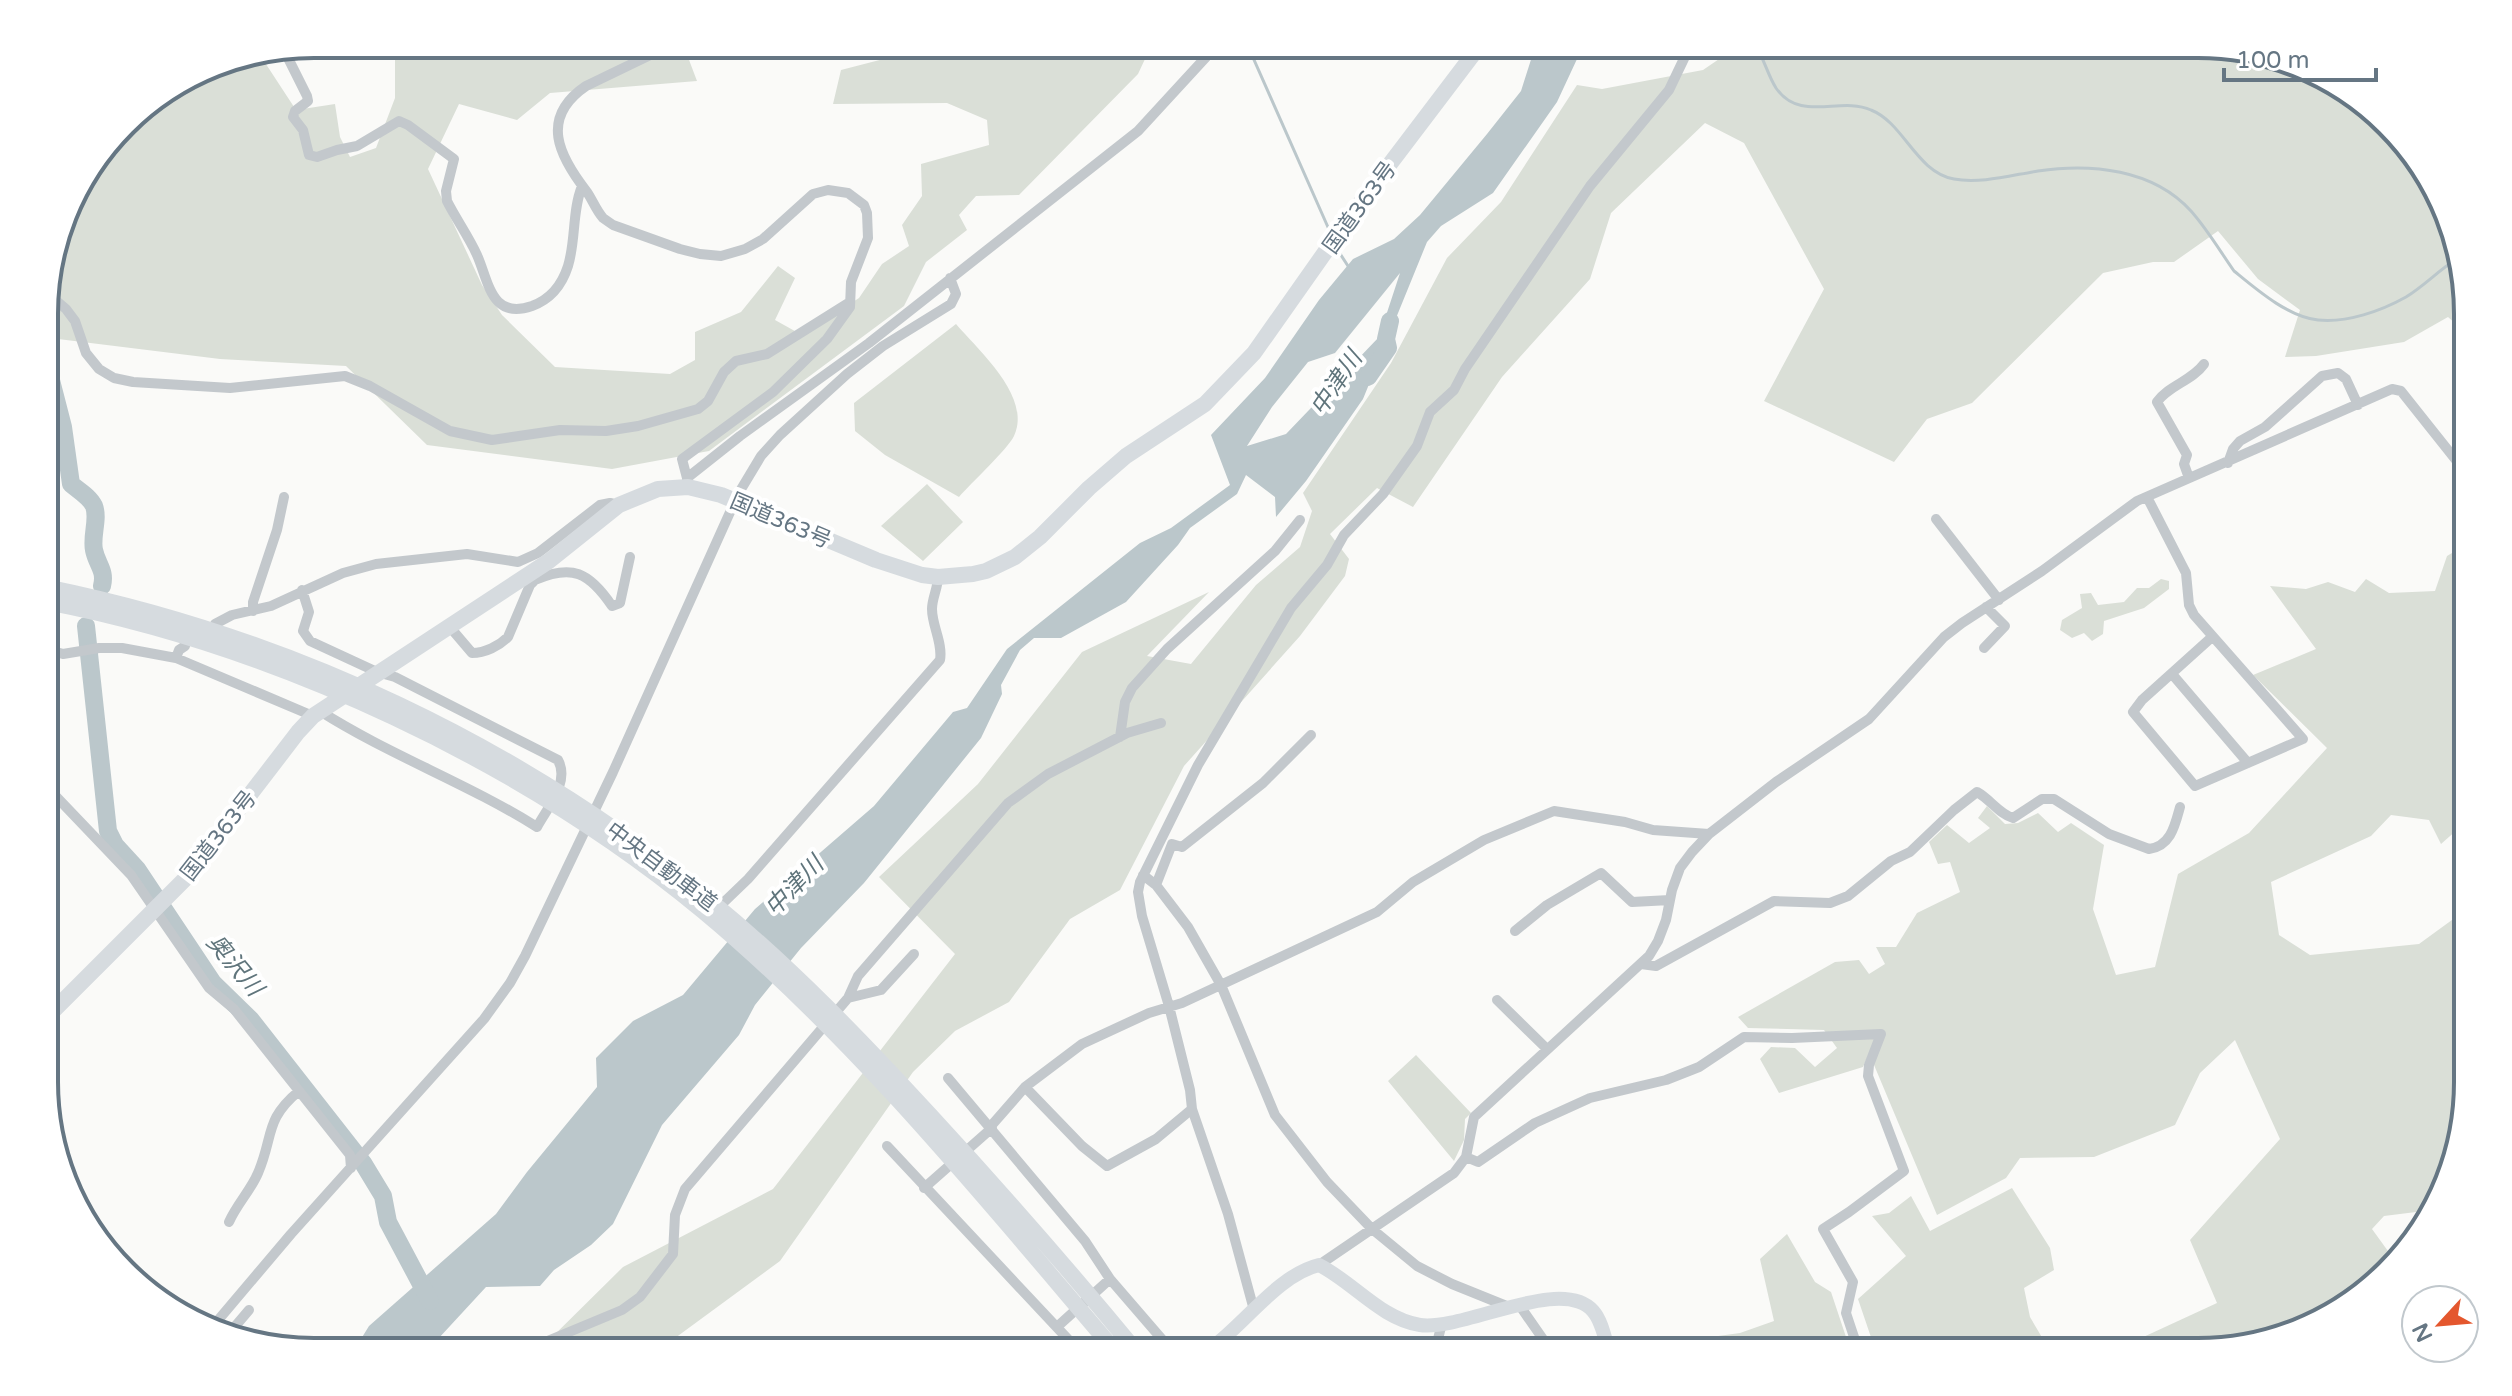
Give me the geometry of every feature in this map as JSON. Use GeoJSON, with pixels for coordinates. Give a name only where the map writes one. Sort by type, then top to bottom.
{"type":"FeatureCollection","features":[{"type":"Feature","properties":{"kind":"highway","name":"国道363号"},"geometry":{"type":"LineString","coordinates":[[58,1006],[202,860],[298,732],[316,714],[449,626],[533,577],[619,505],[658,489],[688,483],[901,570],[938,577],[986,571],[1015,557],[1126,456],[1193,414],[1254,353],[1352,214],[1470,58]]}},
{"type":"Feature","properties":{"kind":"highway","name":"中央自動車道"},"geometry":{"type":"LineString","coordinates":[[58,589],[93,596],[217,632],[375,701],[459,751],[549,795],[704,912],[856,1046],[1049,1247],[1125,1338]]}},
{"type":"Feature","properties":{"kind":"highway","name":"中央自動車道"},"geometry":{"type":"LineString","coordinates":[[58,604],[167,632],[332,682]]}},
{"type":"Feature","properties":{"kind":"highway","name":"中央自動車道"},"geometry":{"type":"LineString","coordinates":[[856,1046],[1104,1338]]}},
{"type":"Feature","properties":{"kind":"main road"},"geometry":{"type":"LineString","coordinates":[[1223,1338],[1268,1296],[1306,1268],[1319,1265],[1397,1318],[1421,1325],[1467,1320],[1563,1298],[1585,1305],[1595,1313],[1604,1337]]}},
{"type":"Feature","properties":{"kind":"street"},"geometry":{"type":"LineString","coordinates":[[644,58],[586,86],[568,101],[558,125],[557,140],[561,155],[596,210],[613,225],[680,249],[712,256],[737,252],[755,244],[813,194],[828,190],[854,196],[864,205],[867,213],[868,238],[851,282],[847,311],[827,339],[773,392],[682,459],[688,483],[740,436],[869,343],[1138,131],[1205,58]]}},
{"type":"Feature","properties":{"kind":"street"},"geometry":{"type":"LineString","coordinates":[[1254,1310],[1228,1214],[1192,1109],[1169,1006],[1142,916],[1138,892],[1143,875],[1198,765],[1291,608],[1327,565],[1344,535],[1376,502],[1408,460],[1430,412],[1454,390],[1472,358],[1590,186],[1669,90],[1684,58]]}},
{"type":"Feature","properties":{"kind":"street"},"geometry":{"type":"LineString","coordinates":[[289,60],[307,96],[308,101],[295,111],[293,117],[303,130],[309,155],[317,157],[357,146],[399,121],[454,159],[446,191],[447,201],[478,256],[489,290],[502,305],[516,309],[537,304],[551,296],[560,285],[568,266],[582,186]]}},
{"type":"Feature","properties":{"kind":"street"},"geometry":{"type":"LineString","coordinates":[[740,491],[761,456],[780,435],[847,374],[883,346],[951,304],[956,294],[950,278]]}},
{"type":"Feature","properties":{"kind":"street"},"geometry":{"type":"LineString","coordinates":[[59,303],[75,321],[86,353],[99,369],[114,378],[230,388],[345,376],[370,386],[450,431],[507,440],[560,430],[606,431],[638,426],[698,409],[708,401],[724,372],[736,361],[767,354],[850,302]]}},
{"type":"Feature","properties":{"kind":"street"},"geometry":{"type":"LineString","coordinates":[[2189,478],[2184,464],[2187,455],[2157,402],[2164,392],[2199,372],[2204,364]]}},
{"type":"Feature","properties":{"kind":"street"},"geometry":{"type":"LineString","coordinates":[[2228,463],[2240,441],[2265,427],[2330,372],[2346,379],[2358,405]]}},
{"type":"Feature","properties":{"kind":"street"},"geometry":{"type":"LineString","coordinates":[[1319,1265],[1454,1173],[1466,1157],[1474,1117],[1641,964],[1658,941],[1680,868],[1709,834],[1776,782],[1869,719],[1944,637],[1986,607],[2124,509],[2392,389],[2401,391],[2453,456]]}},
{"type":"Feature","properties":{"kind":"street"},"geometry":{"type":"LineString","coordinates":[[253,611],[284,497]]}},
{"type":"Feature","properties":{"kind":"street"},"geometry":{"type":"LineString","coordinates":[[2147,497],[2186,573],[2189,605],[2194,615],[2303,739],[2195,786],[2133,712],[2142,700],[2212,637]]}},
{"type":"Feature","properties":{"kind":"street"},"geometry":{"type":"LineString","coordinates":[[215,624],[232,615],[271,606],[343,573],[376,564],[467,554],[518,562],[538,553],[600,505],[619,505]]}},
{"type":"Feature","properties":{"kind":"street"},"geometry":{"type":"LineString","coordinates":[[219,1320],[484,1019],[510,983],[613,772],[731,510]]}},
{"type":"Feature","properties":{"kind":"street"},"geometry":{"type":"LineString","coordinates":[[1936,519],[1999,600]]}},
{"type":"Feature","properties":{"kind":"street"},"geometry":{"type":"LineString","coordinates":[[1120,737],[1125,702],[1132,688],[1167,649],[1275,551],[1300,520]]}},
{"type":"Feature","properties":{"kind":"street"},"geometry":{"type":"LineString","coordinates":[[449,626],[472,653],[480,653],[502,642],[508,637],[533,577],[556,571],[572,571],[589,580],[612,606],[620,603],[630,557]]}},
{"type":"Feature","properties":{"kind":"street"},"geometry":{"type":"LineString","coordinates":[[723,903],[748,879],[940,660],[941,651],[931,606],[938,589],[938,577]]}},
{"type":"Feature","properties":{"kind":"street"},"geometry":{"type":"LineString","coordinates":[[58,653],[122,648],[176,658],[316,714],[505,807],[537,827],[562,781],[563,769],[558,760],[395,677],[377,672],[310,641],[303,631],[309,612],[302,590]]}},
{"type":"Feature","properties":{"kind":"street"},"geometry":{"type":"LineString","coordinates":[[1984,648],[2005,626],[1986,607]]}},
{"type":"Feature","properties":{"kind":"street"},"geometry":{"type":"LineString","coordinates":[[176,658],[185,646]]}},
{"type":"Feature","properties":{"kind":"street"},"geometry":{"type":"LineString","coordinates":[[2172,674],[2248,763]]}},
{"type":"Feature","properties":{"kind":"street"},"geometry":{"type":"LineString","coordinates":[[555,1338],[622,1310],[640,1297],[673,1254],[675,1215],[685,1189],[848,998],[858,976],[1008,803],[1048,774],[1120,737],[1161,723]]}},
{"type":"Feature","properties":{"kind":"street"},"geometry":{"type":"LineString","coordinates":[[1156,885],[1172,844],[1182,847],[1263,783],[1311,735]]}},
{"type":"Feature","properties":{"kind":"street"},"geometry":{"type":"LineString","coordinates":[[1641,964],[1656,966],[1774,901],[1830,903],[1848,896],[1891,861],[1910,852],[1977,792],[1986,796],[2005,816],[2013,818],[2042,799],[2054,799],[2109,834],[2149,849],[2167,840],[2180,807]]}},
{"type":"Feature","properties":{"kind":"street"},"geometry":{"type":"LineString","coordinates":[[58,799],[131,875],[209,988],[234,1009],[350,1155],[353,1166]]}},
{"type":"Feature","properties":{"kind":"street"},"geometry":{"type":"LineString","coordinates":[[924,1188],[991,1127],[1025,1087],[1082,1044],[1130,1021],[1182,1003],[1377,912],[1413,882],[1484,840],[1554,811],[1625,822],[1653,830],[1709,834]]}},
{"type":"Feature","properties":{"kind":"street"},"geometry":{"type":"LineString","coordinates":[[1515,931],[1547,905],[1601,873],[1632,902],[1670,900]]}},
{"type":"Feature","properties":{"kind":"street"},"geometry":{"type":"LineString","coordinates":[[1143,875],[1156,885],[1188,927],[1221,985],[1275,1115],[1327,1182],[1372,1229],[1417,1266],[1452,1284],[1516,1307],[1540,1337]]}},
{"type":"Feature","properties":{"kind":"street"},"geometry":{"type":"LineString","coordinates":[[848,998],[881,990],[914,954]]}},
{"type":"Feature","properties":{"kind":"street"},"geometry":{"type":"LineString","coordinates":[[1497,1000],[1547,1049]]}},
{"type":"Feature","properties":{"kind":"street"},"geometry":{"type":"LineString","coordinates":[[1466,1157],[1478,1162],[1535,1123],[1590,1098],[1666,1080],[1699,1067],[1744,1037],[1881,1034],[1868,1076],[1904,1171],[1823,1229],[1853,1282],[1846,1313],[1854,1337]]}},
{"type":"Feature","properties":{"kind":"street"},"geometry":{"type":"LineString","coordinates":[[948,1078],[1085,1241],[1110,1279],[1161,1338]]}},
{"type":"Feature","properties":{"kind":"street"},"geometry":{"type":"LineString","coordinates":[[1025,1087],[1082,1146],[1107,1166],[1156,1139],[1192,1109]]}},
{"type":"Feature","properties":{"kind":"street"},"geometry":{"type":"LineString","coordinates":[[229,1222],[238,1202],[256,1177],[267,1149],[273,1120],[285,1103],[299,1091]]}},
{"type":"Feature","properties":{"kind":"street"},"geometry":{"type":"LineString","coordinates":[[887,1146],[1068,1338]]}},
{"type":"Feature","properties":{"kind":"street"},"geometry":{"type":"LineString","coordinates":[[1058,1326],[1110,1279]]}},
{"type":"Feature","properties":{"kind":"street"},"geometry":{"type":"LineString","coordinates":[[236,1325],[249,1310]]}},
{"type":"Feature","properties":{"kind":"street"},"geometry":{"type":"LineString","coordinates":[[1438,1337],[1442,1323]]}},
{"type":"Feature","properties":{"kind":"shaded area"},"geometry":{"type":"Polygon","coordinates":[[[395,58],[688,58],[697,81],[550,93],[517,120],[459,104],[428,169],[482,285],[502,315],[555,367],[670,374],[695,360],[695,332],[741,312],[778,266],[795,278],[775,320],[802,335],[859,298],[882,264],[909,246],[902,225],[922,196],[921,164],[989,145],[987,120],[947,103],[833,104],[841,70],[887,58],[1145,58],[1138,74],[1019,195],[976,196],[959,215],[967,230],[926,262],[904,306],[709,451],[612,469],[427,445],[346,366],[220,359],[58,339],[60,281],[77,216],[92,186],[122,145],[172,101],[216,77],[265,63],[296,110],[335,104],[340,137],[350,157],[376,148],[395,98],[395,58]]]}},
{"type":"Feature","properties":{"kind":"shaded area"},"geometry":{"type":"Polygon","coordinates":[[[1721,58],[2198,58],[2231,60],[2296,77],[2354,111],[2401,158],[2420,186],[2440,232],[2449,264],[2453,321],[2448,317],[2404,342],[2316,356],[2285,357],[2300,310],[2258,279],[2218,231],[2174,262],[2153,262],[2103,273],[1972,403],[1927,419],[1894,462],[1764,401],[1824,289],[1744,143],[1705,123],[1611,213],[1590,279],[1502,377],[1413,507],[1377,488],[1330,534],[1349,559],[1345,576],[1300,636],[1184,766],[1120,890],[1070,919],[1009,1002],[955,1031],[913,1072],[780,1261],[675,1338],[551,1338],[623,1267],[773,1189],[955,954],[879,877],[978,784],[1082,652],[1209,592],[1147,656],[1191,664],[1256,585],[1300,547],[1312,511],[1303,493],[1391,363],[1447,258],[1501,202],[1577,85],[1602,89],[1703,70],[1721,58]]]}},
{"type":"Feature","properties":{"kind":"shaded area"},"geometry":{"type":"Polygon","coordinates":[[[956,324],[1001,376],[1016,406],[1018,421],[1010,442],[959,497],[885,455],[855,431],[854,403],[956,324]]]}},
{"type":"Feature","properties":{"kind":"shaded area"},"geometry":{"type":"Polygon","coordinates":[[[927,484],[963,522],[923,561],[881,526],[927,484]]]}},
{"type":"Feature","properties":{"kind":"shaded area"},"geometry":{"type":"Polygon","coordinates":[[[2453,552],[2453,833],[2441,844],[2429,820],[2391,815],[2371,836],[2271,882],[2279,935],[2310,955],[2419,944],[2453,919],[2453,1099],[2449,1132],[2440,1164],[2420,1210],[2384,1216],[2372,1229],[2389,1252],[2354,1285],[2311,1312],[2248,1333],[2215,1337],[2143,1337],[2217,1303],[2190,1240],[2280,1139],[2235,1040],[2200,1073],[2175,1125],[2094,1157],[2020,1158],[2006,1178],[1937,1215],[1869,1053],[1863,1067],[1779,1093],[1760,1059],[1771,1047],[1795,1048],[1815,1067],[1837,1048],[1824,1030],[1748,1028],[1738,1017],[1835,962],[1859,960],[1869,974],[1885,964],[1876,947],[1896,947],[1917,913],[1960,892],[1950,862],[1938,864],[1929,842],[1947,825],[1969,843],[1990,828],[1978,818],[1987,806],[2005,824],[2018,823],[2038,813],[2058,832],[2071,823],[2104,845],[2093,909],[2116,975],[2155,967],[2178,874],[2249,833],[2327,748],[2253,675],[2316,649],[2270,586],[2306,589],[2328,582],[2355,592],[2366,579],[2389,593],[2435,591],[2447,556],[2453,552]]]}},
{"type":"Feature","properties":{"kind":"shaded area"},"geometry":{"type":"Polygon","coordinates":[[[2161,579],[2169,581],[2169,589],[2144,608],[2104,621],[2103,634],[2092,641],[2084,633],[2072,638],[2060,630],[2062,620],[2082,608],[2080,594],[2091,593],[2098,605],[2124,602],[2137,588],[2149,588],[2161,579]]]}},
{"type":"Feature","properties":{"kind":"shaded area"},"geometry":{"type":"Polygon","coordinates":[[[1416,1055],[1471,1113],[1465,1119],[1464,1140],[1454,1161],[1388,1081],[1416,1055]]]}},
{"type":"Feature","properties":{"kind":"shaded area"},"geometry":{"type":"Polygon","coordinates":[[[2012,1188],[2050,1248],[2054,1270],[2024,1288],[2030,1317],[2042,1337],[1871,1337],[1858,1299],[1906,1256],[1872,1216],[1889,1213],[1911,1196],[1930,1231],[2012,1188]]]}},
{"type":"Feature","properties":{"kind":"shaded area"},"geometry":{"type":"Polygon","coordinates":[[[1787,1234],[1815,1282],[1831,1292],[1846,1337],[1709,1337],[1740,1333],[1774,1321],[1760,1259],[1787,1234]]]}},
{"type":"Feature","properties":{"kind":"water"},"geometry":{"type":"Polygon","coordinates":[[[1532,58],[1577,58],[1557,102],[1493,193],[1441,226],[1427,242],[1363,399],[1306,481],[1276,517],[1275,497],[1246,475],[1237,494],[1190,528],[1126,602],[1061,638],[1034,638],[1020,650],[1001,685],[1002,694],[981,738],[864,883],[801,948],[755,1005],[739,1035],[662,1125],[613,1224],[591,1245],[554,1270],[540,1286],[486,1287],[439,1338],[362,1338],[369,1326],[496,1214],[597,1087],[596,1058],[633,1021],[683,995],[755,909],[874,806],[953,712],[967,708],[1007,649],[1140,543],[1171,528],[1230,485],[1211,435],[1265,378],[1319,300],[1353,259],[1394,239],[1420,215],[1521,91],[1532,58]],[[1400,273],[1335,353],[1308,362],[1272,407],[1247,446],[1286,434],[1379,337],[1400,273]]]}},
{"type":"Feature","properties":{"kind":"waterway"},"geometry":{"type":"LineString","coordinates":[[1253,58],[1331,234]]}},
{"type":"Feature","properties":{"kind":"waterway"},"geometry":{"type":"LineString","coordinates":[[1762,58],[1776,88],[1786,98],[1808,107],[1859,106],[1871,110],[1893,125],[1920,158],[1941,175],[1974,180],[2058,169],[2100,169],[2120,172],[2159,186],[2191,211],[2234,271],[2273,301],[2307,318],[2340,320],[2386,307],[2406,297],[2449,265]]}},
{"type":"Feature","properties":{"kind":"waterway"},"geometry":{"type":"LineString","coordinates":[[1337,249],[1348,266]]}},
{"type":"Feature","properties":{"kind":"waterway","name":"中津川"},"geometry":{"type":"LineString","coordinates":[[1368,377],[1388,348],[1386,339],[1390,321]]}},
{"type":"Feature","properties":{"kind":"waterway","name":"奥沢川"},"geometry":{"type":"LineString","coordinates":[[58,408],[71,484],[94,506],[93,545],[102,572],[102,586]]}},
{"type":"Feature","properties":{"kind":"waterway","name":"奥沢川"},"geometry":{"type":"LineString","coordinates":[[86,626],[108,831],[115,845],[137,869],[213,983],[251,1020],[363,1163],[383,1196],[388,1222],[430,1301]]}}]}
